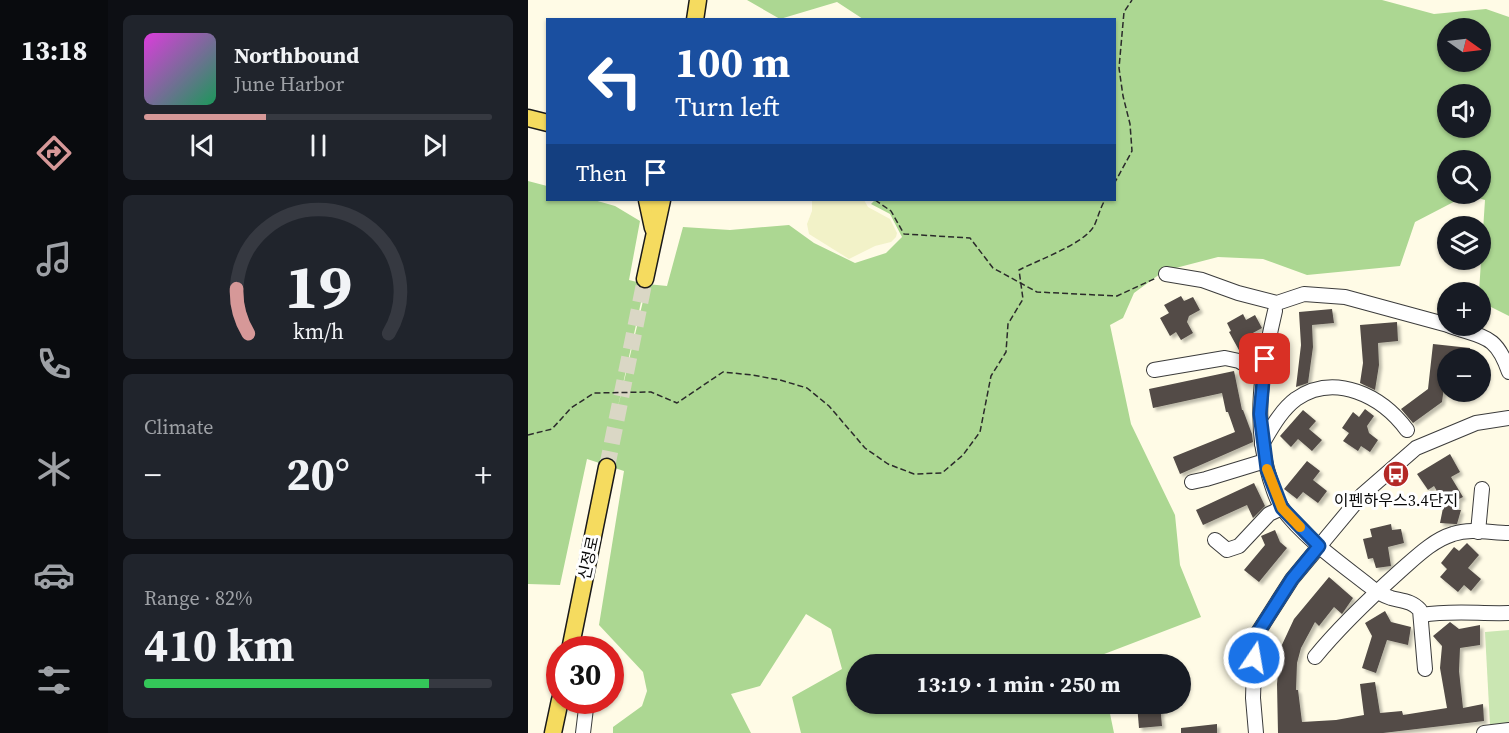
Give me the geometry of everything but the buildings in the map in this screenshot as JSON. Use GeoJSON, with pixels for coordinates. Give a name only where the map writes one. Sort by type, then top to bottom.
{"type":"FeatureCollection","features":[{"type":"Feature","properties":{"kind":"main road"},"geometry":{"type":"LineString","coordinates":[[695,18],[698,0]]}},
{"type":"Feature","properties":{"kind":"main road"},"geometry":{"type":"LineString","coordinates":[[528,118],[546,122]]}},
{"type":"Feature","properties":{"kind":"main road"},"geometry":{"type":"LineString","coordinates":[[647,201],[654,236]]}},
{"type":"Feature","properties":{"kind":"main road"},"geometry":{"type":"LineString","coordinates":[[645,279],[662,201]]}},
{"type":"Feature","properties":{"kind":"main road","name":"신정로"},"geometry":{"type":"LineString","coordinates":[[573,636],[607,467]]}},
{"type":"Feature","properties":{"kind":"main road"},"geometry":{"type":"LineString","coordinates":[[553,733],[557,714]]}},
{"type":"Feature","properties":{"kind":"street"},"geometry":{"type":"LineString","coordinates":[[1166,274],[1202,280],[1238,293],[1277,303],[1304,294],[1345,297],[1437,322]]}},
{"type":"Feature","properties":{"kind":"street"},"geometry":{"type":"LineString","coordinates":[[1275,311],[1260,398],[1265,461],[1282,508],[1319,546],[1377,592],[1412,603],[1420,610],[1425,669]]}},
{"type":"Feature","properties":{"kind":"street"},"geometry":{"type":"LineString","coordinates":[[1478,336],[1494,342],[1503,355],[1509,372]]}},
{"type":"Feature","properties":{"kind":"street"},"geometry":{"type":"LineString","coordinates":[[1154,370],[1225,358],[1239,361],[1263,375]]}},
{"type":"Feature","properties":{"kind":"street"},"geometry":{"type":"LineString","coordinates":[[1263,444],[1275,424],[1296,400],[1307,394],[1336,388],[1358,392],[1379,402],[1393,413],[1407,430]]}},
{"type":"Feature","properties":{"kind":"street"},"geometry":{"type":"LineString","coordinates":[[1256,733],[1253,698],[1255,637],[1292,579],[1362,495],[1416,448],[1476,423],[1509,418]]}},
{"type":"Feature","properties":{"kind":"street"},"geometry":{"type":"LineString","coordinates":[[1192,482],[1206,480],[1265,461]]}},
{"type":"Feature","properties":{"kind":"street"},"geometry":{"type":"LineString","coordinates":[[1478,532],[1482,489]]}},
{"type":"Feature","properties":{"kind":"street"},"geometry":{"type":"LineString","coordinates":[[1215,540],[1227,550],[1239,546],[1269,514],[1282,508]]}},
{"type":"Feature","properties":{"kind":"street"},"geometry":{"type":"LineString","coordinates":[[1315,657],[1332,636],[1377,592],[1424,551],[1445,537],[1455,533],[1509,533]]}},
{"type":"Feature","properties":{"kind":"street"},"geometry":{"type":"LineString","coordinates":[[1422,615],[1450,611],[1469,614],[1509,613]]}},
{"type":"Feature","properties":{"kind":"street"},"geometry":{"type":"LineString","coordinates":[[583,733],[585,714]]}},
{"type":"Feature","properties":{"kind":"street"},"geometry":{"type":"LineString","coordinates":[[1484,733],[1509,730]]}},
{"type":"Feature","properties":{"kind":"path"},"geometry":{"type":"LineString","coordinates":[[1116,180],[1132,152],[1130,124],[1119,68],[1124,12],[1132,0]]}},
{"type":"Feature","properties":{"kind":"path"},"geometry":{"type":"LineString","coordinates":[[876,201],[891,211],[904,234],[970,238],[993,268],[1036,292],[1117,296],[1166,274]]}},
{"type":"Feature","properties":{"kind":"path"},"geometry":{"type":"LineString","coordinates":[[528,435],[552,429],[571,408],[594,393],[651,392],[677,403],[723,372],[780,380],[807,388],[829,406],[865,448],[888,464],[914,474],[942,474],[963,455],[980,432],[991,376],[1006,352],[1008,324],[1023,299],[1019,270],[1045,256],[1071,246],[1093,229],[1105,201]]}},
{"type":"Feature","properties":{"kind":"green space"},"geometry":{"type":"Polygon","coordinates":[[[747,0],[1382,0],[1434,14],[1486,9],[1509,17],[1509,316],[1491,307],[1491,282],[1480,282],[1480,270],[1491,270],[1491,216],[1484,216],[1485,204],[1491,204],[1491,150],[1437,150],[1437,204],[1450,204],[1415,222],[1400,266],[1307,275],[1263,259],[1218,257],[1164,271],[1134,293],[1123,318],[1110,325],[1131,424],[1175,515],[1180,565],[1201,617],[1104,654],[846,654],[846,714],[1110,714],[1114,733],[801,733],[792,697],[842,669],[831,629],[806,614],[760,686],[731,694],[751,733],[613,733],[613,727],[642,706],[647,691],[643,672],[624,652],[624,636],[609,636],[599,625],[624,471],[587,459],[560,585],[528,584],[528,181],[546,186],[546,201],[598,201],[615,206],[640,221],[629,280],[645,284],[617,411],[647,284],[667,286],[683,227],[730,230],[789,225],[814,243],[855,263],[886,253],[902,237],[890,214],[871,204],[874,201],[1116,201],[1116,18],[861,18],[837,2],[778,18],[747,0]]]}},
{"type":"Feature","properties":{"kind":"green space"},"geometry":{"type":"Polygon","coordinates":[[[812,201],[865,201],[868,207],[890,219],[897,233],[896,237],[891,242],[875,246],[849,259],[809,234],[807,224],[812,211],[812,201]]]}},
{"type":"Feature","properties":{"kind":"green space"},"geometry":{"type":"Polygon","coordinates":[[[1509,630],[1509,724],[1490,725],[1485,632],[1509,630]]]}},
{"type":"Feature","properties":{"kind":"tunnel"},"geometry":{"type":"LineString","coordinates":[[607,467],[645,279]]}},
{"type":"Feature","properties":{"kind":"slow traffic"},"geometry":{"type":"LineString","coordinates":[[1267,469],[1282,508],[1300,527]]}},
{"type":"Feature","properties":{"kind":"place","name":"이펜하우스3.4단지"},"geometry":{"type":"Point","coordinates":[1396,474]}},
{"type":"Feature","properties":{"kind":"route"},"geometry":{"type":"LineString","coordinates":[[1254,658],[1255,637],[1292,579],[1319,546],[1282,508],[1267,469],[1260,414],[1265,359]]}}]}
